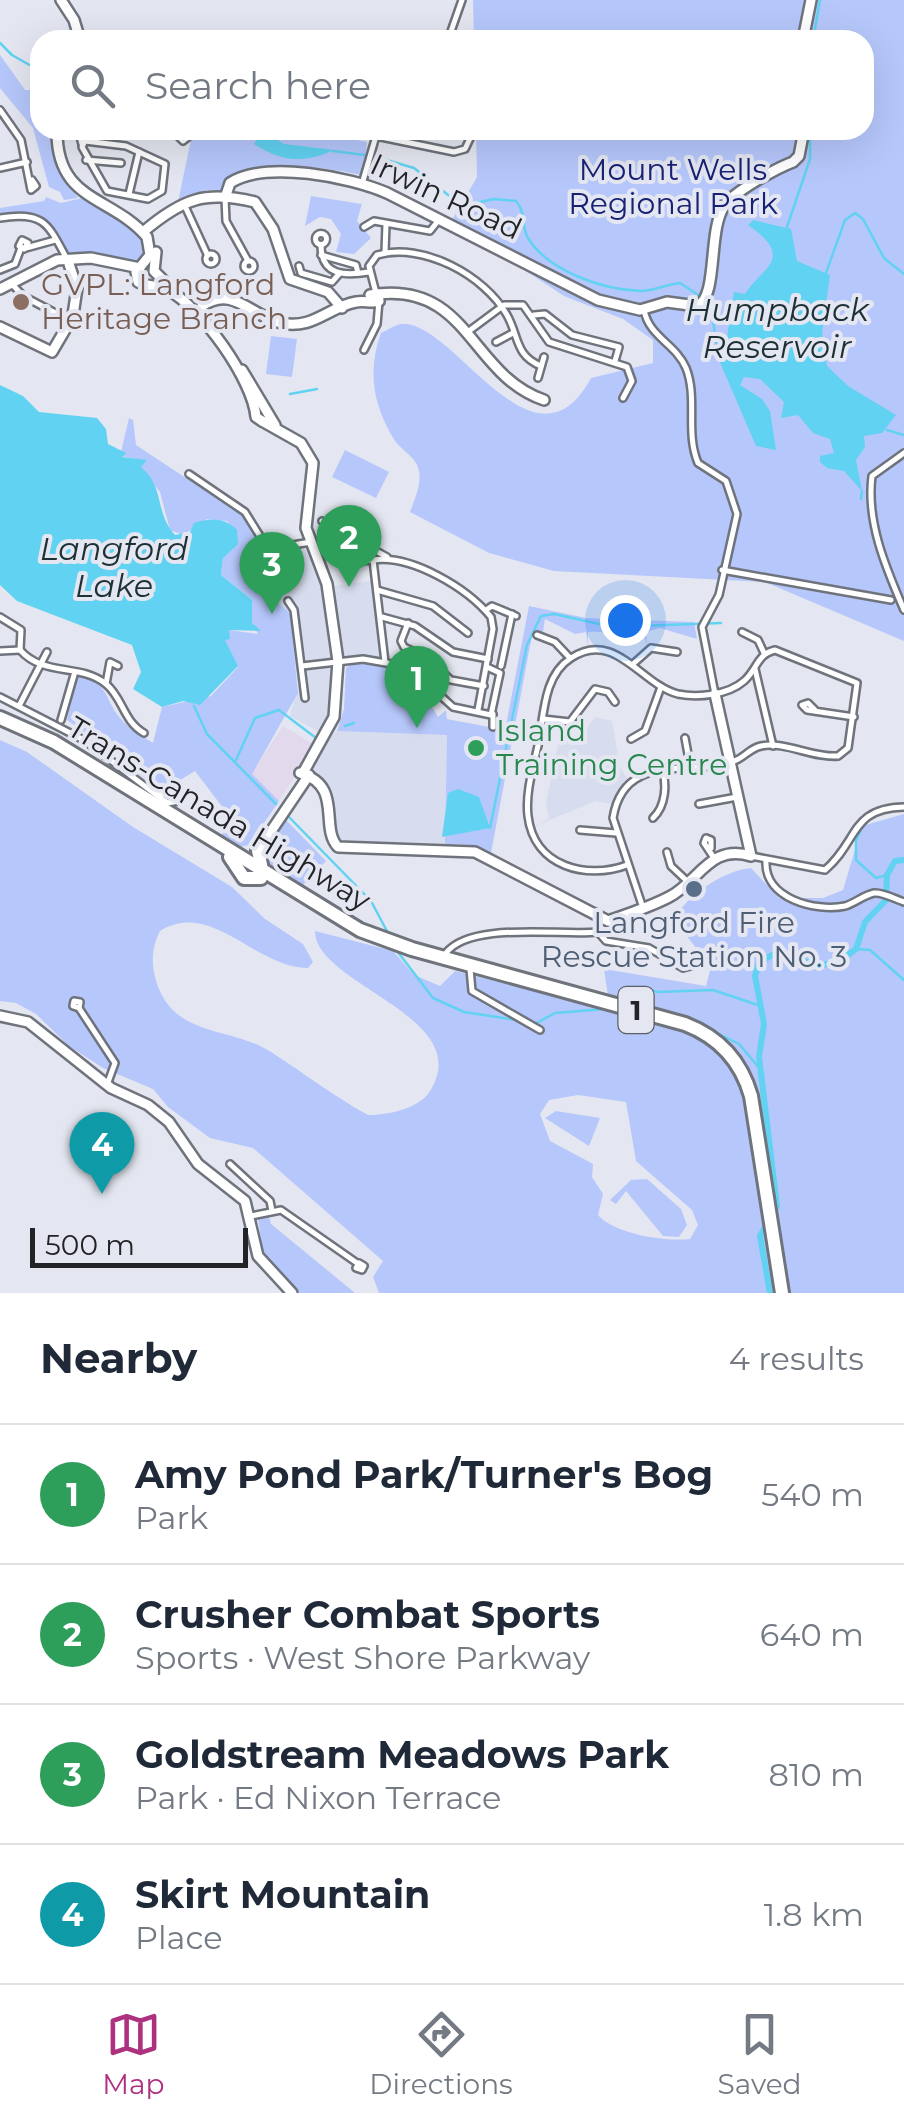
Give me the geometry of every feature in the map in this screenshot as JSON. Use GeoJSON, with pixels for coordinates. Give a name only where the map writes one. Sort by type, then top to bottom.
{"type":"FeatureCollection","features":[{"type":"Feature","properties":{"kind":"highway","name":"Trans-Canada Highway"},"geometry":{"type":"LineString","coordinates":[[0,720],[54,742],[233,855]]}},
{"type":"Feature","properties":{"kind":"highway"},"geometry":{"type":"LineString","coordinates":[[233,855],[300,895]]}},
{"type":"Feature","properties":{"kind":"highway"},"geometry":{"type":"LineString","coordinates":[[233,855],[262,874]]}},
{"type":"Feature","properties":{"kind":"highway"},"geometry":{"type":"LineString","coordinates":[[249,865],[262,874]]}},
{"type":"Feature","properties":{"kind":"highway","name":"Trans-Canada Highway"},"geometry":{"type":"LineString","coordinates":[[262,874],[343,922],[396,944],[704,1032],[728,1051],[749,1088],[782,1293]]}},
{"type":"Feature","properties":{"kind":"highway","name":"Trans-Canada Highway"},"geometry":{"type":"LineString","coordinates":[[262,874],[353,932],[470,969],[676,1024],[716,1044],[744,1085],[764,1191]]}},
{"type":"Feature","properties":{"kind":"highway"},"geometry":{"type":"LineString","coordinates":[[396,944],[470,969]]}},
{"type":"Feature","properties":{"kind":"street"},"geometry":{"type":"LineString","coordinates":[[61,0],[77,30]]}},
{"type":"Feature","properties":{"kind":"street"},"geometry":{"type":"LineString","coordinates":[[452,30],[462,0]]}},
{"type":"Feature","properties":{"kind":"street"},"geometry":{"type":"LineString","coordinates":[[805,30],[811,0]]}},
{"type":"Feature","properties":{"kind":"street"},"geometry":{"type":"LineString","coordinates":[[0,110],[20,136],[32,180]]}},
{"type":"Feature","properties":{"kind":"street"},"geometry":{"type":"LineString","coordinates":[[62,140],[70,172],[100,202],[145,231],[155,245],[154,272],[148,285]]}},
{"type":"Feature","properties":{"kind":"street"},"geometry":{"type":"LineString","coordinates":[[81,140],[86,160],[107,191],[151,199],[163,188],[166,165],[120,145],[82,144]]}},
{"type":"Feature","properties":{"kind":"street"},"geometry":{"type":"LineString","coordinates":[[362,184],[372,140]]}},
{"type":"Feature","properties":{"kind":"street"},"geometry":{"type":"LineString","coordinates":[[379,140],[460,152],[468,140]]}},
{"type":"Feature","properties":{"kind":"street"},"geometry":{"type":"LineString","coordinates":[[747,852],[702,626],[718,599],[722,570],[730,553],[736,504],[726,481],[698,463],[690,434],[687,370],[676,352],[650,328],[644,310],[662,303],[703,304],[712,286],[712,242],[724,206],[777,168],[793,162],[799,156],[802,140]]}},
{"type":"Feature","properties":{"kind":"street"},"geometry":{"type":"LineString","coordinates":[[129,194],[138,152]]}},
{"type":"Feature","properties":{"kind":"street"},"geometry":{"type":"LineString","coordinates":[[86,160],[121,163]]}},
{"type":"Feature","properties":{"kind":"street"},"geometry":{"type":"LineString","coordinates":[[0,168],[27,162]]}},
{"type":"Feature","properties":{"kind":"street","name":"Irwin Road"},"geometry":{"type":"LineString","coordinates":[[184,204],[206,195],[226,195],[234,181],[249,176],[310,174],[362,184],[598,300],[644,310]]}},
{"type":"Feature","properties":{"kind":"street"},"geometry":{"type":"LineString","coordinates":[[100,202],[107,191]]}},
{"type":"Feature","properties":{"kind":"street"},"geometry":{"type":"LineString","coordinates":[[248,259],[226,221],[226,195],[260,206],[290,279],[328,292],[341,307]]}},
{"type":"Feature","properties":{"kind":"street"},"geometry":{"type":"LineString","coordinates":[[145,231],[184,204],[207,254]]}},
{"type":"Feature","properties":{"kind":"street"},"geometry":{"type":"LineString","coordinates":[[0,218],[33,216],[46,224],[68,261],[77,288],[55,353],[0,326]]}},
{"type":"Feature","properties":{"kind":"street"},"geometry":{"type":"LineString","coordinates":[[364,227],[372,222],[430,231],[439,220]]}},
{"type":"Feature","properties":{"kind":"street"},"geometry":{"type":"LineString","coordinates":[[385,252],[386,224]]}},
{"type":"Feature","properties":{"kind":"street"},"geometry":{"type":"LineString","coordinates":[[145,231],[151,251],[139,271],[140,284],[170,291],[201,307],[263,414],[301,443],[311,457],[315,479],[308,510],[312,542],[330,577],[338,661],[337,704],[324,742],[249,865]]}},
{"type":"Feature","properties":{"kind":"street"},"geometry":{"type":"LineString","coordinates":[[0,270],[15,264],[23,248],[56,240]]}},
{"type":"Feature","properties":{"kind":"street"},"geometry":{"type":"LineString","coordinates":[[320,245],[326,266],[338,274],[370,272]]}},
{"type":"Feature","properties":{"kind":"street"},"geometry":{"type":"LineString","coordinates":[[364,350],[376,298],[370,272],[372,258],[385,252],[418,255],[448,265],[478,284],[501,307],[523,354],[541,366]]}},
{"type":"Feature","properties":{"kind":"street"},"geometry":{"type":"LineString","coordinates":[[321,255],[356,265],[358,274]]}},
{"type":"Feature","properties":{"kind":"street"},"geometry":{"type":"LineString","coordinates":[[0,292],[68,261],[154,272],[201,307],[263,414]]}},
{"type":"Feature","properties":{"kind":"street"},"geometry":{"type":"LineString","coordinates":[[299,266],[302,273],[334,282],[338,274]]}},
{"type":"Feature","properties":{"kind":"street"},"geometry":{"type":"LineString","coordinates":[[13,285],[68,316]]}},
{"type":"Feature","properties":{"kind":"street"},"geometry":{"type":"LineString","coordinates":[[201,307],[212,295],[227,293],[271,316],[296,321],[376,298],[430,301],[469,332],[503,378],[544,400]]}},
{"type":"Feature","properties":{"kind":"street"},"geometry":{"type":"LineString","coordinates":[[469,332],[501,307],[518,304],[534,315],[550,342],[627,367],[632,377],[623,398]]}},
{"type":"Feature","properties":{"kind":"street"},"geometry":{"type":"LineString","coordinates":[[534,315],[542,312],[572,335],[619,347],[615,361]]}},
{"type":"Feature","properties":{"kind":"street"},"geometry":{"type":"LineString","coordinates":[[496,342],[513,333]]}},
{"type":"Feature","properties":{"kind":"street"},"geometry":{"type":"LineString","coordinates":[[538,378],[544,357]]}},
{"type":"Feature","properties":{"kind":"street"},"geometry":{"type":"LineString","coordinates":[[904,453],[872,476],[869,498],[875,532],[904,610]]}},
{"type":"Feature","properties":{"kind":"street"},"geometry":{"type":"LineString","coordinates":[[188,474],[245,512],[268,549],[312,542]]}},
{"type":"Feature","properties":{"kind":"street"},"geometry":{"type":"LineString","coordinates":[[322,521],[387,558],[444,581],[486,610],[493,624],[478,710]]}},
{"type":"Feature","properties":{"kind":"street"},"geometry":{"type":"LineString","coordinates":[[347,533],[343,546],[349,562],[387,558]]}},
{"type":"Feature","properties":{"kind":"street"},"geometry":{"type":"LineString","coordinates":[[371,548],[385,662]]}},
{"type":"Feature","properties":{"kind":"street"},"geometry":{"type":"LineString","coordinates":[[722,570],[892,600]]}},
{"type":"Feature","properties":{"kind":"street"},"geometry":{"type":"LineString","coordinates":[[377,590],[433,606],[468,633]]}},
{"type":"Feature","properties":{"kind":"street"},"geometry":{"type":"LineString","coordinates":[[288,601],[294,610],[305,698]]}},
{"type":"Feature","properties":{"kind":"street"},"geometry":{"type":"LineString","coordinates":[[486,610],[492,606],[514,615],[502,666]]}},
{"type":"Feature","properties":{"kind":"street"},"geometry":{"type":"LineString","coordinates":[[0,617],[20,630],[20,650]]}},
{"type":"Feature","properties":{"kind":"street"},"geometry":{"type":"LineString","coordinates":[[381,617],[408,623],[452,652],[488,659]]}},
{"type":"Feature","properties":{"kind":"street"},"geometry":{"type":"LineString","coordinates":[[408,623],[402,646],[425,656],[451,680],[484,686]]}},
{"type":"Feature","properties":{"kind":"street"},"geometry":{"type":"LineString","coordinates":[[742,632],[758,640],[764,653]]}},
{"type":"Feature","properties":{"kind":"street"},"geometry":{"type":"LineString","coordinates":[[537,635],[555,642],[570,658]]}},
{"type":"Feature","properties":{"kind":"street"},"geometry":{"type":"LineString","coordinates":[[632,664],[651,648],[677,652]]}},
{"type":"Feature","properties":{"kind":"street"},"geometry":{"type":"LineString","coordinates":[[0,651],[20,650],[41,667],[74,675],[88,674],[106,684],[124,716],[144,733]]}},
{"type":"Feature","properties":{"kind":"street"},"geometry":{"type":"LineString","coordinates":[[490,650],[503,652]]}},
{"type":"Feature","properties":{"kind":"street"},"geometry":{"type":"LineString","coordinates":[[628,865],[596,874],[554,860],[531,830],[527,799],[549,685],[570,658],[606,650],[661,687],[679,694],[715,694],[743,682],[764,653]]}},
{"type":"Feature","properties":{"kind":"street"},"geometry":{"type":"LineString","coordinates":[[643,908],[616,833],[613,818],[620,794],[662,768],[730,762],[755,748],[774,746],[838,756],[848,748],[859,690],[851,678],[782,651],[764,653]]}},
{"type":"Feature","properties":{"kind":"street"},"geometry":{"type":"LineString","coordinates":[[19,707],[47,652]]}},
{"type":"Feature","properties":{"kind":"street"},"geometry":{"type":"LineString","coordinates":[[302,666],[338,661],[385,662],[417,670],[452,706],[493,714]]}},
{"type":"Feature","properties":{"kind":"street"},"geometry":{"type":"LineString","coordinates":[[106,684],[110,662],[118,666]]}},
{"type":"Feature","properties":{"kind":"street"},"geometry":{"type":"LineString","coordinates":[[487,667],[500,673],[493,727]]}},
{"type":"Feature","properties":{"kind":"street"},"geometry":{"type":"LineString","coordinates":[[755,669],[774,746]]}},
{"type":"Feature","properties":{"kind":"street"},"geometry":{"type":"LineString","coordinates":[[62,720],[74,675]]}},
{"type":"Feature","properties":{"kind":"street"},"geometry":{"type":"LineString","coordinates":[[631,740],[645,731],[661,687]]}},
{"type":"Feature","properties":{"kind":"street"},"geometry":{"type":"LineString","coordinates":[[543,719],[570,722],[596,689],[608,692],[614,702]]}},
{"type":"Feature","properties":{"kind":"street"},"geometry":{"type":"LineString","coordinates":[[0,697],[78,737],[156,794]]}},
{"type":"Feature","properties":{"kind":"street"},"geometry":{"type":"LineString","coordinates":[[815,710],[854,718]]}},
{"type":"Feature","properties":{"kind":"street"},"geometry":{"type":"LineString","coordinates":[[686,738],[690,765]]}},
{"type":"Feature","properties":{"kind":"street"},"geometry":{"type":"LineString","coordinates":[[249,865],[324,742]]}},
{"type":"Feature","properties":{"kind":"street"},"geometry":{"type":"LineString","coordinates":[[653,818],[660,812],[666,782],[662,768]]}},
{"type":"Feature","properties":{"kind":"street"},"geometry":{"type":"LineString","coordinates":[[303,778],[324,792],[331,804],[332,840],[344,848],[475,852],[600,926],[606,942],[650,948],[683,968],[694,964]]}},
{"type":"Feature","properties":{"kind":"street"},"geometry":{"type":"LineString","coordinates":[[699,804],[737,798]]}},
{"type":"Feature","properties":{"kind":"street"},"geometry":{"type":"LineString","coordinates":[[446,953],[459,942],[524,931],[572,935],[600,926],[669,898],[712,853],[747,852],[766,862],[824,870],[847,845],[862,818],[887,807],[904,807]]}},
{"type":"Feature","properties":{"kind":"street"},"geometry":{"type":"LineString","coordinates":[[580,830],[616,833]]}},
{"type":"Feature","properties":{"kind":"street"},"geometry":{"type":"LineString","coordinates":[[336,858],[344,848]]}},
{"type":"Feature","properties":{"kind":"street"},"geometry":{"type":"LineString","coordinates":[[666,852],[671,866],[688,882]]}},
{"type":"Feature","properties":{"kind":"street"},"geometry":{"type":"LineString","coordinates":[[766,862],[766,871],[781,893],[807,906],[838,907],[872,894],[901,901]]}},
{"type":"Feature","properties":{"kind":"street"},"geometry":{"type":"LineString","coordinates":[[596,874],[598,883]]}},
{"type":"Feature","properties":{"kind":"street"},"geometry":{"type":"LineString","coordinates":[[470,969],[472,991],[540,1030]]}},
{"type":"Feature","properties":{"kind":"street"},"geometry":{"type":"LineString","coordinates":[[78,1008],[115,1063],[106,1085]]}},
{"type":"Feature","properties":{"kind":"street"},"geometry":{"type":"LineString","coordinates":[[0,1016],[28,1022],[106,1085],[158,1112],[179,1133],[195,1159],[237,1187],[253,1215],[261,1255],[294,1293]]}},
{"type":"Feature","properties":{"kind":"street"},"geometry":{"type":"LineString","coordinates":[[230,1164],[270,1201],[272,1211]]}},
{"type":"Feature","properties":{"kind":"street"},"geometry":{"type":"LineString","coordinates":[[253,1215],[283,1211],[357,1264]]}},
{"type":"Feature","properties":{"kind":"shaded area"},"geometry":{"type":"Polygon","coordinates":[[[311,549],[326,587],[377,580],[389,668],[361,663],[333,665],[333,702],[321,733],[290,716],[300,679],[291,616],[263,590],[259,555],[311,549]]]}},
{"type":"Feature","properties":{"kind":"shaded area"},"geometry":{"type":"Polygon","coordinates":[[[595,717],[612,721],[620,767],[628,780],[611,804],[596,801],[535,826],[549,818],[546,803],[559,740],[570,742],[580,737],[595,717]]]}},
{"type":"Feature","properties":{"kind":"shaded area"},"geometry":{"type":"Polygon","coordinates":[[[283,726],[315,745],[279,801],[251,774],[283,726]]]}},
{"type":"Feature","properties":{"kind":"shaded area"},"geometry":{"type":"Polygon","coordinates":[[[337,731],[447,735],[445,844],[338,842],[333,797],[311,774],[327,739],[337,731]]]}},
{"type":"Feature","properties":{"kind":"green space","name":"Mount Wells Regional Park"},"geometry":{"type":"Polygon","coordinates":[[[473,0],[904,0],[904,641],[765,582],[554,571],[489,553],[410,512],[419,471],[395,441],[374,388],[374,361],[381,333],[402,324],[422,329],[494,389],[520,406],[545,414],[569,406],[591,378],[653,363],[653,340],[623,319],[564,296],[451,222],[477,177],[476,140],[874,140],[874,30],[474,30],[473,0]]]}},
{"type":"Feature","properties":{"kind":"green space"},"geometry":{"type":"Polygon","coordinates":[[[0,55],[25,90],[30,90],[30,124],[0,88],[0,55]]]}},
{"type":"Feature","properties":{"kind":"green space"},"geometry":{"type":"Polygon","coordinates":[[[36,140],[54,140],[57,164],[78,198],[64,200],[60,192],[49,187],[36,140]]]}},
{"type":"Feature","properties":{"kind":"green space"},"geometry":{"type":"Polygon","coordinates":[[[191,140],[367,142],[364,176],[310,167],[268,168],[234,179],[225,190],[206,190],[178,202],[191,140]]]}},
{"type":"Feature","properties":{"kind":"green space"},"geometry":{"type":"Polygon","coordinates":[[[311,196],[362,204],[357,221],[371,238],[354,254],[336,252],[341,234],[331,219],[320,217],[305,226],[311,196]]]}},
{"type":"Feature","properties":{"kind":"green space"},"geometry":{"type":"Polygon","coordinates":[[[46,197],[61,203],[82,198],[140,233],[143,257],[134,262],[94,252],[67,252],[42,218],[26,213],[0,215],[0,208],[44,201],[46,197]]]}},
{"type":"Feature","properties":{"kind":"green space"},"geometry":{"type":"Polygon","coordinates":[[[271,336],[297,339],[292,377],[266,374],[271,336]]]}},
{"type":"Feature","properties":{"kind":"green space"},"geometry":{"type":"Polygon","coordinates":[[[129,418],[133,420],[136,445],[245,517],[257,542],[263,590],[290,613],[298,693],[252,774],[279,801],[249,845],[240,847],[221,835],[233,821],[195,771],[164,790],[134,771],[141,772],[138,761],[110,751],[67,720],[76,676],[100,686],[124,722],[153,743],[162,707],[211,696],[238,667],[224,639],[229,630],[258,634],[252,623],[252,600],[221,575],[223,558],[236,533],[227,521],[207,519],[183,535],[170,530],[160,492],[140,467],[146,461],[120,456],[129,418]]]}},
{"type":"Feature","properties":{"kind":"green space"},"geometry":{"type":"Polygon","coordinates":[[[345,450],[389,472],[376,498],[332,477],[345,450]]]}},
{"type":"Feature","properties":{"kind":"green space"},"geometry":{"type":"Polygon","coordinates":[[[529,606],[586,618],[694,622],[697,639],[660,628],[646,632],[647,645],[643,633],[588,632],[588,647],[586,632],[575,634],[545,619],[543,632],[533,630],[491,853],[473,845],[445,844],[447,735],[337,731],[344,709],[346,668],[372,661],[386,665],[422,694],[438,717],[446,710],[447,719],[505,730],[529,606]]]}},
{"type":"Feature","properties":{"kind":"green space"},"geometry":{"type":"Polygon","coordinates":[[[0,740],[27,752],[133,827],[232,887],[265,919],[303,944],[313,962],[308,968],[270,958],[216,929],[198,923],[179,923],[160,931],[154,950],[154,971],[166,1001],[177,1014],[271,1052],[368,1115],[411,1107],[430,1091],[439,1065],[432,1042],[414,1022],[340,968],[322,950],[315,931],[393,951],[414,975],[440,986],[455,971],[610,1010],[604,969],[706,986],[711,967],[674,920],[707,885],[751,868],[779,898],[823,898],[843,890],[862,826],[904,814],[904,1293],[379,1293],[373,1277],[383,1261],[253,1148],[210,1138],[168,1107],[153,1089],[103,1068],[69,1046],[36,1014],[16,1003],[0,1001],[0,740]],[[578,1095],[549,1100],[540,1114],[550,1141],[593,1164],[592,1177],[603,1194],[598,1215],[606,1222],[641,1235],[690,1239],[698,1225],[692,1210],[636,1161],[626,1102],[578,1095]]]}},
{"type":"Feature","properties":{"kind":"green space"},"geometry":{"type":"Polygon","coordinates":[[[285,819],[326,861],[302,886],[268,865],[265,856],[285,819]]]}},
{"type":"Feature","properties":{"kind":"green space"},"geometry":{"type":"Polygon","coordinates":[[[556,1111],[600,1118],[589,1146],[545,1118],[556,1111]]]}},
{"type":"Feature","properties":{"kind":"green space"},"geometry":{"type":"Polygon","coordinates":[[[647,1179],[681,1209],[687,1225],[679,1237],[663,1236],[626,1191],[616,1204],[610,1200],[631,1180],[647,1179]]]}},
{"type":"Feature","properties":{"kind":"green space"},"geometry":{"type":"Polygon","coordinates":[[[269,1216],[271,1224],[355,1293],[300,1293],[263,1254],[258,1218],[269,1216]]]}},
{"type":"Feature","properties":{"kind":"water"},"geometry":{"type":"Polygon","coordinates":[[[257,140],[278,140],[334,150],[304,159],[284,158],[254,144],[257,140]]]}},
{"type":"Feature","properties":{"kind":"water","name":"Humpback Reservoir"},"geometry":{"type":"Polygon","coordinates":[[[753,220],[791,229],[797,261],[830,275],[822,333],[827,366],[848,386],[896,415],[882,433],[864,436],[865,447],[856,460],[862,491],[844,471],[827,468],[820,462],[820,456],[834,453],[830,439],[813,433],[798,415],[781,418],[784,402],[760,379],[744,377],[740,385],[762,399],[770,411],[776,450],[756,446],[716,353],[722,351],[731,358],[735,354],[727,338],[734,292],[745,294],[773,255],[763,237],[748,225],[753,220]]]}},
{"type":"Feature","properties":{"kind":"water","name":"Langford Lake"},"geometry":{"type":"Polygon","coordinates":[[[0,385],[23,396],[39,412],[97,418],[106,429],[108,444],[126,453],[122,457],[147,460],[141,467],[154,484],[164,518],[175,535],[190,532],[194,523],[211,520],[222,521],[237,530],[238,544],[223,558],[221,575],[252,600],[252,623],[261,631],[229,630],[230,639],[225,640],[238,666],[200,705],[183,701],[162,707],[133,689],[141,672],[132,645],[17,601],[0,585],[0,385]]]}},
{"type":"Feature","properties":{"kind":"water"},"geometry":{"type":"Polygon","coordinates":[[[458,789],[479,797],[490,828],[442,837],[448,793],[458,789]]]}},
{"type":"Feature","properties":{"kind":"waterway"},"geometry":{"type":"LineString","coordinates":[[815,30],[820,0]]}},
{"type":"Feature","properties":{"kind":"waterway"},"geometry":{"type":"LineString","coordinates":[[0,43],[30,65]]}},
{"type":"Feature","properties":{"kind":"waterway"},"geometry":{"type":"LineString","coordinates":[[787,227],[810,159],[810,140]]}},
{"type":"Feature","properties":{"kind":"waterway"},"geometry":{"type":"LineString","coordinates":[[333,151],[373,156],[414,168],[462,206],[494,199],[516,201],[528,238],[537,250],[578,276],[610,287],[641,291],[680,283],[700,296]]}},
{"type":"Feature","properties":{"kind":"waterway"},"geometry":{"type":"LineString","coordinates":[[826,273],[845,220],[855,213],[863,219],[884,258],[904,274]]}},
{"type":"Feature","properties":{"kind":"waterway"},"geometry":{"type":"LineString","coordinates":[[706,302],[712,312],[716,343]]}},
{"type":"Feature","properties":{"kind":"waterway"},"geometry":{"type":"LineString","coordinates":[[290,394],[317,389]]}},
{"type":"Feature","properties":{"kind":"waterway"},"geometry":{"type":"LineString","coordinates":[[887,430],[904,435]]}},
{"type":"Feature","properties":{"kind":"waterway"},"geometry":{"type":"LineString","coordinates":[[861,499],[862,491]]}},
{"type":"Feature","properties":{"kind":"waterway"},"geometry":{"type":"LineString","coordinates":[[490,828],[527,645],[541,616],[554,614],[613,627],[721,623]]}},
{"type":"Feature","properties":{"kind":"waterway"},"geometry":{"type":"LineString","coordinates":[[194,706],[207,734],[276,804]]}},
{"type":"Feature","properties":{"kind":"waterway"},"geometry":{"type":"LineString","coordinates":[[236,760],[255,718],[279,710],[316,738]]}},
{"type":"Feature","properties":{"kind":"waterway"},"geometry":{"type":"LineString","coordinates":[[345,726],[354,723]]}},
{"type":"Feature","properties":{"kind":"waterway"},"geometry":{"type":"LineString","coordinates":[[287,815],[371,901],[389,935]]}},
{"type":"Feature","properties":{"kind":"waterway"},"geometry":{"type":"LineString","coordinates":[[864,822],[856,841],[856,860],[876,878],[887,875]]}},
{"type":"Feature","properties":{"kind":"waterway"},"geometry":{"type":"LineString","coordinates":[[770,1293],[760,1236],[777,1206],[759,1057],[764,1024],[755,976],[759,963],[772,955],[822,965],[838,962],[856,949],[865,922],[886,900],[887,875],[895,861],[904,860]]}},
{"type":"Feature","properties":{"kind":"waterway"},"geometry":{"type":"LineString","coordinates":[[394,947],[433,998],[464,1012],[517,1020]]}},
{"type":"Feature","properties":{"kind":"waterway"},"geometry":{"type":"LineString","coordinates":[[856,949],[870,950],[904,980]]}},
{"type":"Feature","properties":{"kind":"waterway"},"geometry":{"type":"LineString","coordinates":[[636,987],[658,992],[713,990],[761,1006]]}},
{"type":"Feature","properties":{"kind":"waterway"},"geometry":{"type":"LineString","coordinates":[[533,1025],[555,1013],[605,1009],[682,1029]]}},
{"type":"Feature","properties":{"kind":"waterway"},"geometry":{"type":"LineString","coordinates":[[705,1027],[739,1044],[761,1070]]}},
{"type":"Feature","properties":{"kind":"place","name":"GVPL: Langford Heritage Branch"},"geometry":{"type":"Point","coordinates":[21,302]}},
{"type":"Feature","properties":{"kind":"place","name":"Crusher Combat Sports"},"geometry":{"type":"Point","coordinates":[349,587]}},
{"type":"Feature","properties":{"kind":"place","name":"Goldstream Meadows Park"},"geometry":{"type":"Point","coordinates":[272,614]}},
{"type":"Feature","properties":{"kind":"place","name":"Amy Pond Park/Turner's Bog"},"geometry":{"type":"Point","coordinates":[417,728]}},
{"type":"Feature","properties":{"kind":"place","name":"Island Training Centre"},"geometry":{"type":"Point","coordinates":[476,748]}},
{"type":"Feature","properties":{"kind":"place","name":"Langford Fire Rescue Station No. 3"},"geometry":{"type":"Point","coordinates":[694,889]}},
{"type":"Feature","properties":{"kind":"place","name":"Skirt Mountain"},"geometry":{"type":"Point","coordinates":[102,1194]}}]}
